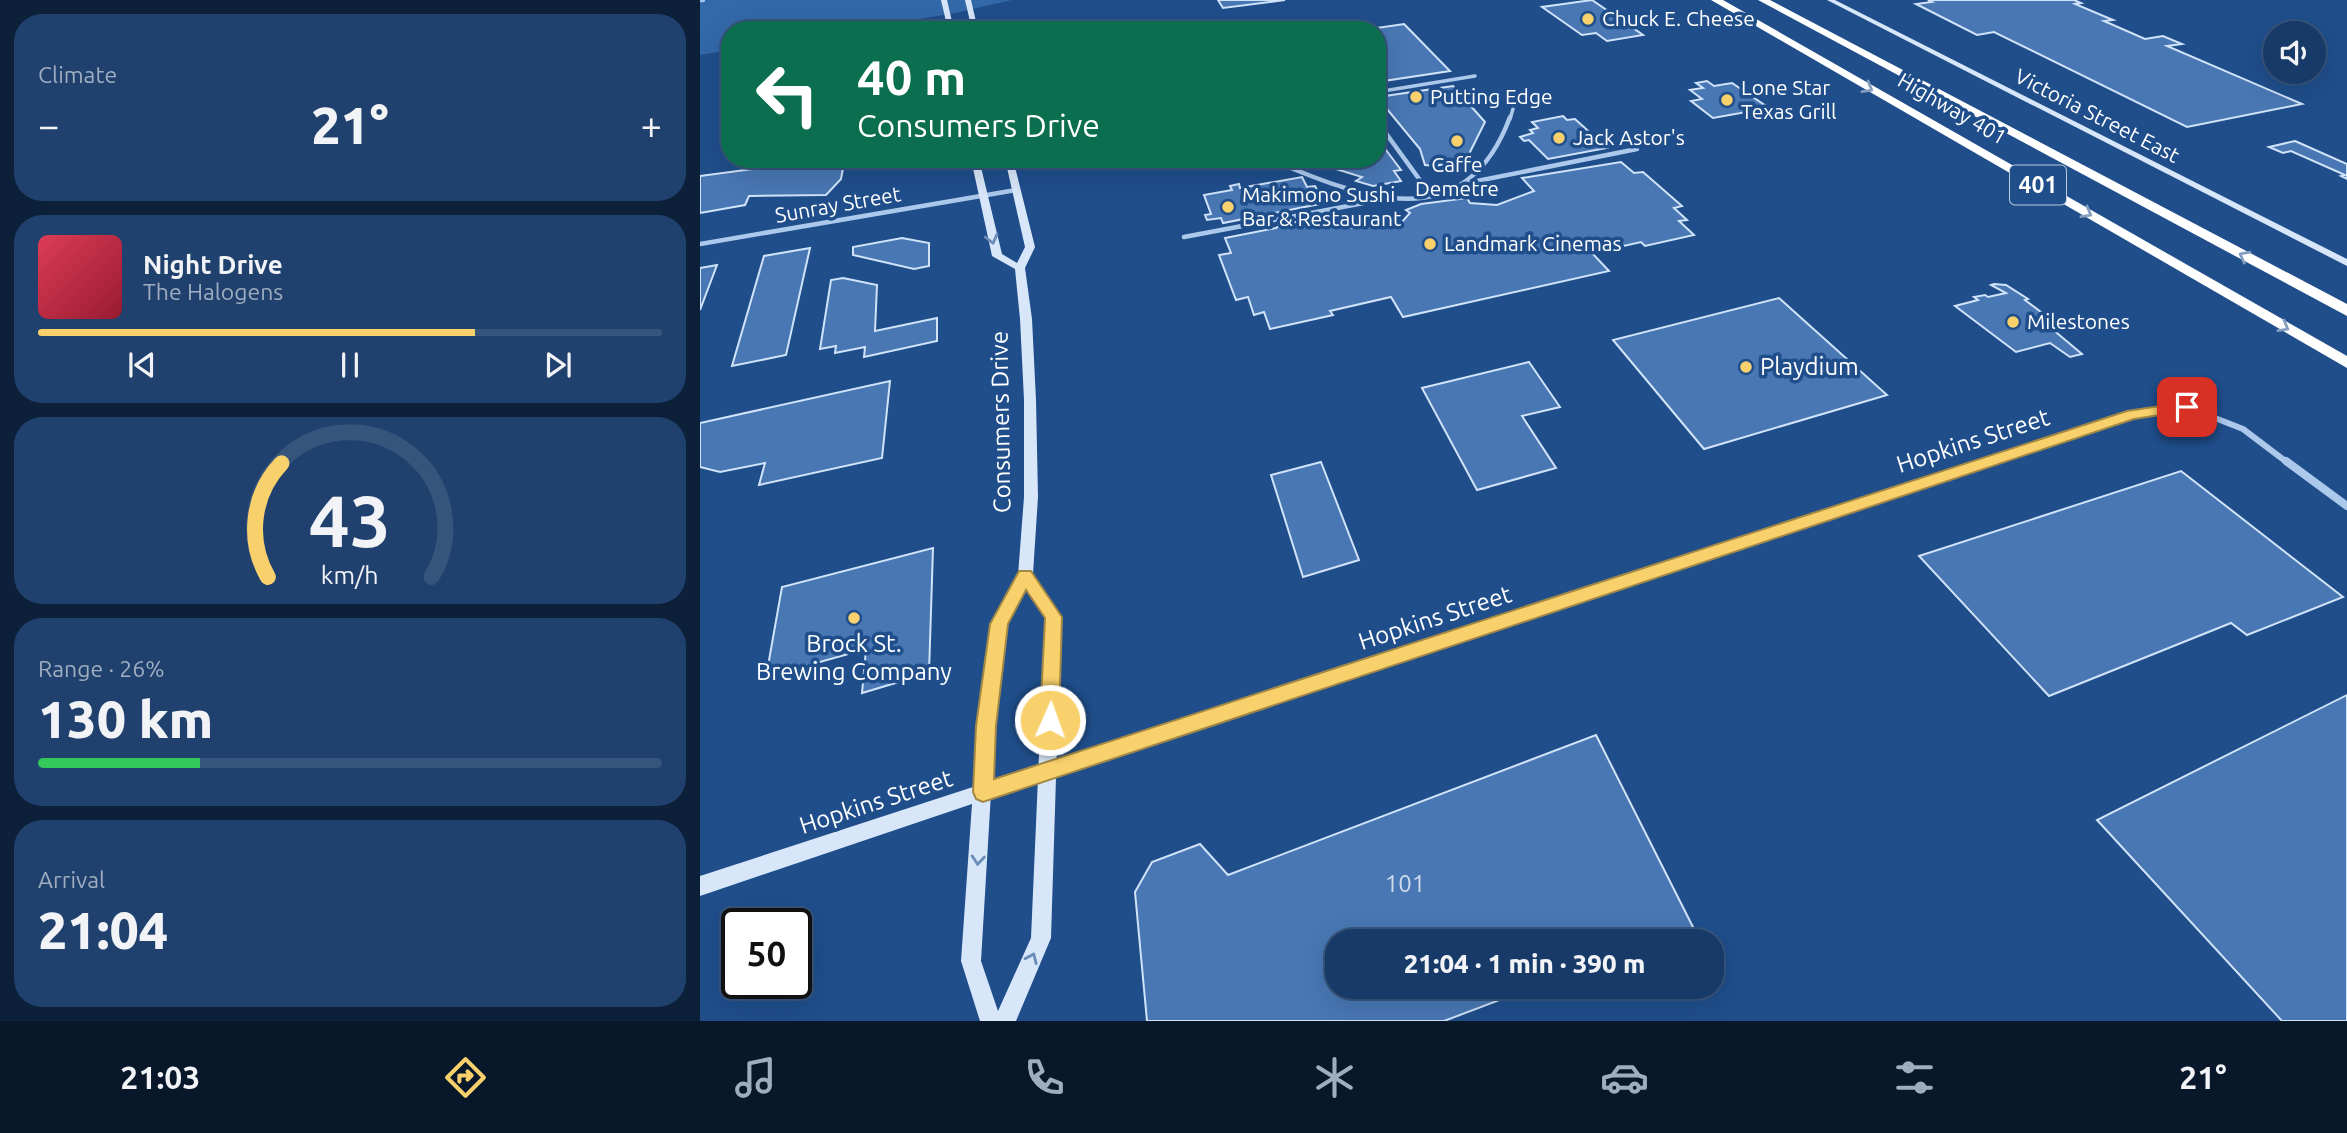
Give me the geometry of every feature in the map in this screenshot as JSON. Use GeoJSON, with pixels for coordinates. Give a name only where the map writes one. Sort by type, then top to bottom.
{"type":"FeatureCollection","features":[{"type":"Feature","properties":{"kind":"highway"},"geometry":{"type":"LineString","coordinates":[[1708,0],[1767,29]]}},
{"type":"Feature","properties":{"kind":"highway","name":"Highway 401"},"geometry":{"type":"LineString","coordinates":[[1716,0],[2347,363]]}},
{"type":"Feature","properties":{"kind":"highway","name":"Highway 401"},"geometry":{"type":"LineString","coordinates":[[1763,0],[2347,312]]}},
{"type":"Feature","properties":{"kind":"highway"},"geometry":{"type":"LineString","coordinates":[[1775,0],[1857,50]]}},
{"type":"Feature","properties":{"kind":"main road"},"geometry":{"type":"LineString","coordinates":[[944,0],[949,21]]}},
{"type":"Feature","properties":{"kind":"main road"},"geometry":{"type":"LineString","coordinates":[[968,0],[973,21]]}},
{"type":"Feature","properties":{"kind":"main road","name":"Victoria Street East"},"geometry":{"type":"LineString","coordinates":[[1830,0],[2347,263]]}},
{"type":"Feature","properties":{"kind":"main road"},"geometry":{"type":"LineString","coordinates":[[977,168],[997,256],[1020,268]]}},
{"type":"Feature","properties":{"kind":"main road","name":"Consumers Drive"},"geometry":{"type":"LineString","coordinates":[[991,1021],[971,961],[986,726],[999,624],[1025,575],[1031,497],[1030,400],[1026,319],[1020,268],[1030,247],[1011,168]]}},
{"type":"Feature","properties":{"kind":"main road"},"geometry":{"type":"LineString","coordinates":[[1005,1021],[1041,938],[1054,617],[1025,575]]}},
{"type":"Feature","properties":{"kind":"main road","name":"Hopkins Street"},"geometry":{"type":"LineString","coordinates":[[700,886],[983,792]]}},
{"type":"Feature","properties":{"kind":"street"},"geometry":{"type":"LineString","coordinates":[[1386,91],[1475,76]]}},
{"type":"Feature","properties":{"kind":"street"},"geometry":{"type":"LineString","coordinates":[[1467,183],[1485,164],[1508,126],[1513,109]]}},
{"type":"Feature","properties":{"kind":"street"},"geometry":{"type":"LineString","coordinates":[[1386,133],[1430,194]]}},
{"type":"Feature","properties":{"kind":"street"},"geometry":{"type":"LineString","coordinates":[[1184,237],[1387,199],[1405,199],[1454,190],[1467,183],[1637,149]]}},
{"type":"Feature","properties":{"kind":"street"},"geometry":{"type":"LineString","coordinates":[[1291,168],[1341,188],[1387,199]]}},
{"type":"Feature","properties":{"kind":"street","name":"Sunray Street"},"geometry":{"type":"LineString","coordinates":[[700,244],[1016,190]]}},
{"type":"Feature","properties":{"kind":"street","name":"Hopkins Street"},"geometry":{"type":"LineString","coordinates":[[983,792],[2132,415],[2187,407],[2243,429],[2347,506]]}},
{"type":"Feature","properties":{"kind":"shaded area"},"geometry":{"type":"Polygon","coordinates":[[[700,0],[1012,0],[907,21],[721,21],[721,52],[700,55],[700,0]]]}},
{"type":"Feature","properties":{"kind":"building"},"geometry":{"type":"Polygon","coordinates":[[[1218,0],[1285,0],[1223,8],[1218,0]]]}},
{"type":"Feature","properties":{"kind":"building","name":"Chuck E. Cheese"},"geometry":{"type":"Polygon","coordinates":[[[1592,0],[1643,35],[1607,41],[1596,33],[1582,35],[1542,7],[1592,0]]]}},
{"type":"Feature","properties":{"kind":"building"},"geometry":{"type":"Polygon","coordinates":[[[1928,0],[2074,0],[2081,3],[2075,4],[2113,20],[2104,21],[2145,39],[2163,36],[2182,44],[2167,46],[2302,104],[2187,127],[1994,32],[1977,35],[1916,4],[1932,2],[1928,0]]]}},
{"type":"Feature","properties":{"kind":"building"},"geometry":{"type":"Polygon","coordinates":[[[1404,24],[1450,71],[1386,81],[1386,27],[1404,24]]]}},
{"type":"Feature","properties":{"kind":"building","name":"Lone Star Texas Grill"},"geometry":{"type":"Polygon","coordinates":[[[1707,81],[1714,86],[1732,83],[1769,108],[1713,118],[1691,101],[1702,99],[1690,90],[1703,88],[1696,83],[1707,81]]]}},
{"type":"Feature","properties":{"kind":"building"},"geometry":{"type":"Polygon","coordinates":[[[1453,86],[1485,122],[1466,160],[1435,166],[1425,165],[1420,149],[1386,108],[1386,96],[1453,86]]]}},
{"type":"Feature","properties":{"kind":"building","name":"Jack Astor's"},"geometry":{"type":"Polygon","coordinates":[[[1563,116],[1567,120],[1575,119],[1607,148],[1548,159],[1529,140],[1524,141],[1520,137],[1533,133],[1530,130],[1538,128],[1532,122],[1563,116]]]}},
{"type":"Feature","properties":{"kind":"building"},"geometry":{"type":"Polygon","coordinates":[[[2295,141],[2347,164],[2347,179],[2341,176],[2345,175],[2291,151],[2283,153],[2269,147],[2295,141]]]}},
{"type":"Feature","properties":{"kind":"building"},"geometry":{"type":"Polygon","coordinates":[[[1386,150],[1401,170],[1394,171],[1401,181],[1373,186],[1356,181],[1362,177],[1333,168],[1386,168],[1386,150]]]}},
{"type":"Feature","properties":{"kind":"building","name":"Landmark Cinemas"},"geometry":{"type":"Polygon","coordinates":[[[1621,162],[1634,173],[1643,172],[1682,206],[1674,208],[1687,220],[1679,221],[1694,235],[1645,246],[1641,242],[1592,253],[1609,271],[1403,317],[1391,297],[1330,311],[1333,315],[1270,329],[1264,312],[1254,315],[1248,297],[1236,300],[1219,255],[1231,253],[1225,238],[1280,225],[1340,213],[1349,228],[1400,224],[1410,213],[1406,210],[1421,204],[1467,198],[1470,203],[1497,205],[1534,191],[1522,178],[1621,162]]]}},
{"type":"Feature","properties":{"kind":"building"},"geometry":{"type":"Polygon","coordinates":[[[760,168],[843,168],[841,179],[826,195],[749,196],[745,205],[700,213],[700,176],[760,168]]]}},
{"type":"Feature","properties":{"kind":"building"},"geometry":{"type":"Polygon","coordinates":[[[1302,177],[1307,187],[1315,186],[1325,203],[1223,223],[1221,218],[1207,220],[1205,215],[1211,214],[1204,195],[1232,190],[1230,186],[1239,184],[1240,188],[1302,177]]]}},
{"type":"Feature","properties":{"kind":"building"},"geometry":{"type":"Polygon","coordinates":[[[902,238],[929,243],[929,266],[914,269],[853,255],[853,247],[902,238]]]}},
{"type":"Feature","properties":{"kind":"building"},"geometry":{"type":"Polygon","coordinates":[[[810,248],[786,355],[732,366],[764,256],[810,248]]]}},
{"type":"Feature","properties":{"kind":"building"},"geometry":{"type":"Polygon","coordinates":[[[717,265],[700,310],[700,268],[717,265]]]}},
{"type":"Feature","properties":{"kind":"building"},"geometry":{"type":"Polygon","coordinates":[[[843,278],[877,285],[875,331],[937,318],[937,341],[864,357],[865,347],[835,353],[836,346],[820,349],[831,280],[843,278]]]}},
{"type":"Feature","properties":{"kind":"building","name":"Milestones"},"geometry":{"type":"Polygon","coordinates":[[[1991,285],[2006,285],[2028,299],[2025,300],[2053,321],[2045,323],[2082,354],[2070,357],[2050,343],[2016,352],[1955,306],[1978,300],[1974,297],[2006,293],[1991,285]]]}},
{"type":"Feature","properties":{"kind":"building","name":"Playdium"},"geometry":{"type":"Polygon","coordinates":[[[1779,298],[1887,395],[1704,449],[1613,340],[1779,298]]]}},
{"type":"Feature","properties":{"kind":"building"},"geometry":{"type":"Polygon","coordinates":[[[1529,362],[1560,407],[1522,416],[1556,468],[1477,490],[1422,388],[1529,362]]]}},
{"type":"Feature","properties":{"kind":"building"},"geometry":{"type":"Polygon","coordinates":[[[890,381],[882,458],[759,485],[765,463],[720,472],[700,467],[700,423],[890,381]]]}},
{"type":"Feature","properties":{"kind":"building"},"geometry":{"type":"Polygon","coordinates":[[[1321,462],[1359,560],[1303,577],[1271,475],[1321,462]]]}},
{"type":"Feature","properties":{"kind":"building"},"geometry":{"type":"Polygon","coordinates":[[[2181,471],[2343,597],[2247,635],[2231,623],[2049,696],[1919,556],[2181,471]]]}},
{"type":"Feature","properties":{"kind":"building","name":"Brock St. Brewing Company"},"geometry":{"type":"Polygon","coordinates":[[[933,548],[929,673],[862,693],[866,649],[766,677],[782,587],[933,548]]]}},
{"type":"Feature","properties":{"kind":"building"},"geometry":{"type":"Polygon","coordinates":[[[2347,695],[2347,1021],[2282,1021],[2097,820],[2347,695]]]}},
{"type":"Feature","properties":{"kind":"building"},"geometry":{"type":"Polygon","coordinates":[[[1596,735],[1694,929],[1325,929],[1325,999],[1502,999],[1444,1021],[1147,1021],[1135,892],[1152,862],[1200,844],[1228,875],[1596,735]]]}},
{"type":"Feature","properties":{"kind":"place","name":"Chuck E. Cheese"},"geometry":{"type":"Point","coordinates":[1588,19]}},
{"type":"Feature","properties":{"kind":"place","name":"Putting Edge"},"geometry":{"type":"Point","coordinates":[1416,97]}},
{"type":"Feature","properties":{"kind":"place","name":"Lone Star Texas Grill"},"geometry":{"type":"Point","coordinates":[1727,100]}},
{"type":"Feature","properties":{"kind":"place","name":"Jack Astor's"},"geometry":{"type":"Point","coordinates":[1559,138]}},
{"type":"Feature","properties":{"kind":"place","name":"Caffe Demetre"},"geometry":{"type":"Point","coordinates":[1457,141]}},
{"type":"Feature","properties":{"kind":"place","name":"Makimono Sushi Bar & Restaurant"},"geometry":{"type":"Point","coordinates":[1228,207]}},
{"type":"Feature","properties":{"kind":"place","name":"Landmark Cinemas"},"geometry":{"type":"Point","coordinates":[1430,244]}},
{"type":"Feature","properties":{"kind":"place","name":"Milestones"},"geometry":{"type":"Point","coordinates":[2013,322]}},
{"type":"Feature","properties":{"kind":"place","name":"Playdium"},"geometry":{"type":"Point","coordinates":[1746,367]}},
{"type":"Feature","properties":{"kind":"place","name":"Brock St. Brewing Company"},"geometry":{"type":"Point","coordinates":[854,618]}},
{"type":"Feature","properties":{"kind":"route"},"geometry":{"type":"LineString","coordinates":[[1050,720],[1054,617],[1025,575],[999,624],[986,726],[983,792],[2132,415],[2187,407]]}}]}
